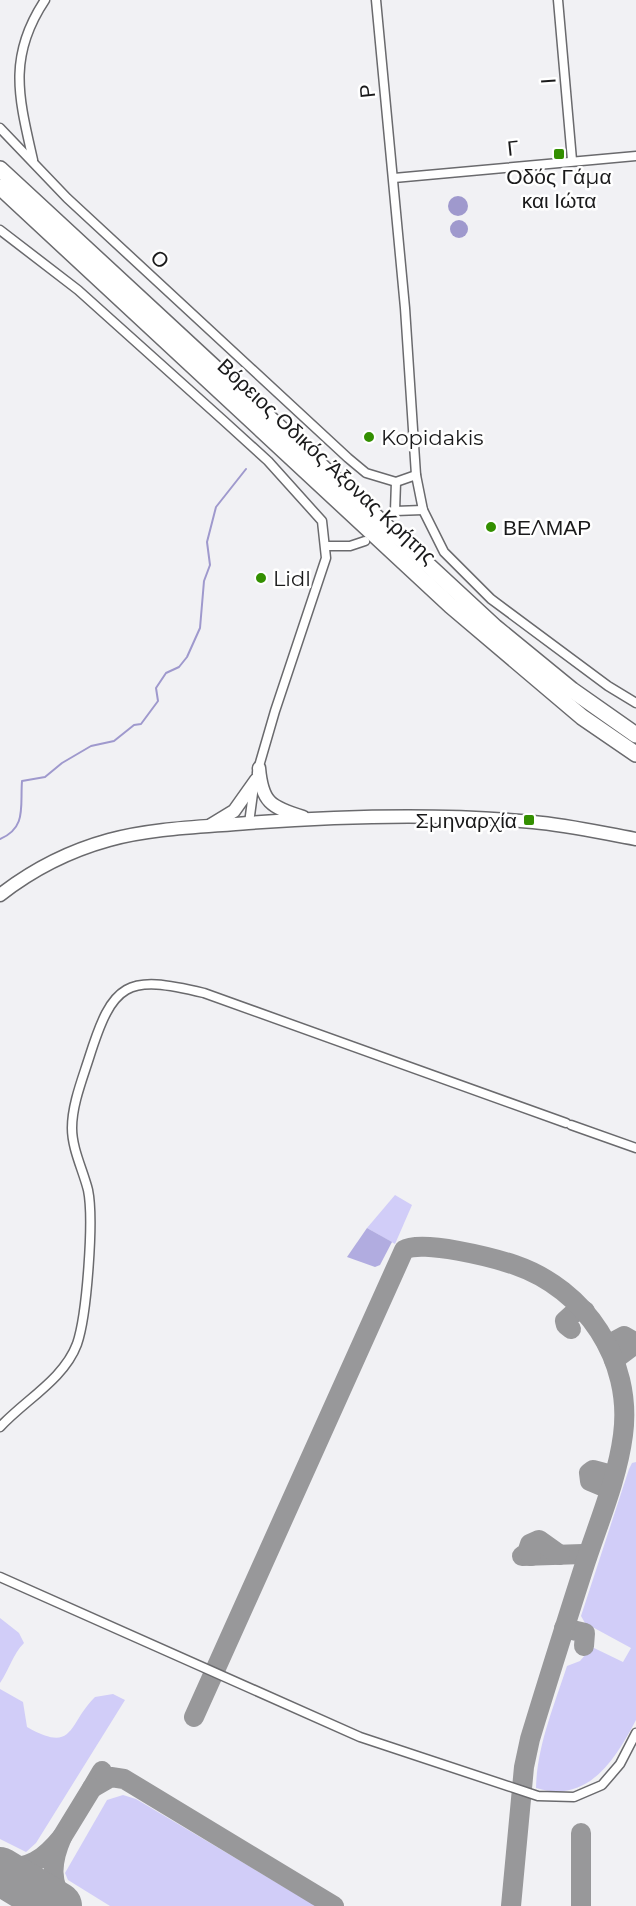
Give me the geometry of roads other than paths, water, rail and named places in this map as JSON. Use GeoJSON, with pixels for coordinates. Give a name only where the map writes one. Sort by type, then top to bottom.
{"type":"FeatureCollection","features":[{"type":"Feature","properties":{"kind":"highway","name":"Βόρειος Οδικός Άξονας Κρήτης"},"geometry":{"type":"LineString","coordinates":[[0,169],[370,512],[533,659],[636,735]]}},
{"type":"Feature","properties":{"kind":"highway","name":"Βόρειος Οδικός Άξονας Κρήτης"},"geometry":{"type":"LineString","coordinates":[[0,187],[450,606],[582,717],[636,754]]}},
{"type":"Feature","properties":{"kind":"highway"},"geometry":{"type":"LineString","coordinates":[[533,659],[636,729]]}},
{"type":"Feature","properties":{"kind":"main road"},"geometry":{"type":"LineString","coordinates":[[257,774],[268,801],[281,810],[312,819]]}},
{"type":"Feature","properties":{"kind":"main road"},"geometry":{"type":"LineString","coordinates":[[210,826],[234,811],[257,774]]}},
{"type":"Feature","properties":{"kind":"main road"},"geometry":{"type":"LineString","coordinates":[[0,895],[37,870],[89,846],[127,836],[210,826],[312,819],[428,817],[510,820],[636,839]]}},
{"type":"Feature","properties":{"kind":"street","name":"Ο"},"geometry":{"type":"LineString","coordinates":[[45,0],[23,43],[19,63],[19,98],[34,160],[67,198],[348,458],[366,472],[396,482]]}},
{"type":"Feature","properties":{"kind":"street","name":"Ρ"},"geometry":{"type":"LineString","coordinates":[[376,0],[394,178],[416,474],[423,510],[444,552],[491,599],[608,686],[636,703]]}},
{"type":"Feature","properties":{"kind":"street","name":"Ι"},"geometry":{"type":"LineString","coordinates":[[558,0],[572,160]]}},
{"type":"Feature","properties":{"kind":"street"},"geometry":{"type":"LineString","coordinates":[[0,128],[34,160]]}},
{"type":"Feature","properties":{"kind":"street","name":"Γ"},"geometry":{"type":"LineString","coordinates":[[394,178],[572,160],[636,156]]}},
{"type":"Feature","properties":{"kind":"street"},"geometry":{"type":"LineString","coordinates":[[0,230],[78,290],[268,461],[320,516],[327,546],[319,582],[257,774],[249,823]]}},
{"type":"Feature","properties":{"kind":"street"},"geometry":{"type":"LineString","coordinates":[[416,474],[396,482],[392,514],[423,510]]}},
{"type":"Feature","properties":{"kind":"street"},"geometry":{"type":"LineString","coordinates":[[327,546],[350,546],[365,541]]}},
{"type":"Feature","properties":{"kind":"street"},"geometry":{"type":"LineString","coordinates":[[0,1426],[44,1389],[76,1345],[88,1278],[90,1214],[88,1190],[76,1152],[72,1125],[84,1074],[102,1016],[116,995],[126,989],[152,984],[204,993],[636,1148]]}},
{"type":"Feature","properties":{"kind":"street"},"geometry":{"type":"LineString","coordinates":[[0,1577],[360,1737],[538,1796],[574,1797],[602,1785],[620,1764],[636,1733]]}},
{"type":"Feature","properties":{"kind":"waterway"},"geometry":{"type":"LineString","coordinates":[[0,839],[15,829],[18,822],[22,781],[45,777],[62,763],[91,746],[114,741],[134,725],[141,724],[158,701],[156,688],[166,673],[179,667],[187,657],[200,628],[204,581],[210,565],[207,542],[216,507],[246,469]]}},
{"type":"Feature","properties":{"kind":"place","name":"Οδός Γάμα και Ιώτα"},"geometry":{"type":"Point","coordinates":[559,154]}},
{"type":"Feature","properties":{"kind":"place","name":"Kopidakis"},"geometry":{"type":"Point","coordinates":[369,437]}},
{"type":"Feature","properties":{"kind":"place","name":"ΒΕΛΜΑΡ"},"geometry":{"type":"Point","coordinates":[491,527]}},
{"type":"Feature","properties":{"kind":"place","name":"Lidl"},"geometry":{"type":"Point","coordinates":[261,578]}},
{"type":"Feature","properties":{"kind":"place","name":"Σμηναρχία"},"geometry":{"type":"Point","coordinates":[529,820]}}]}
